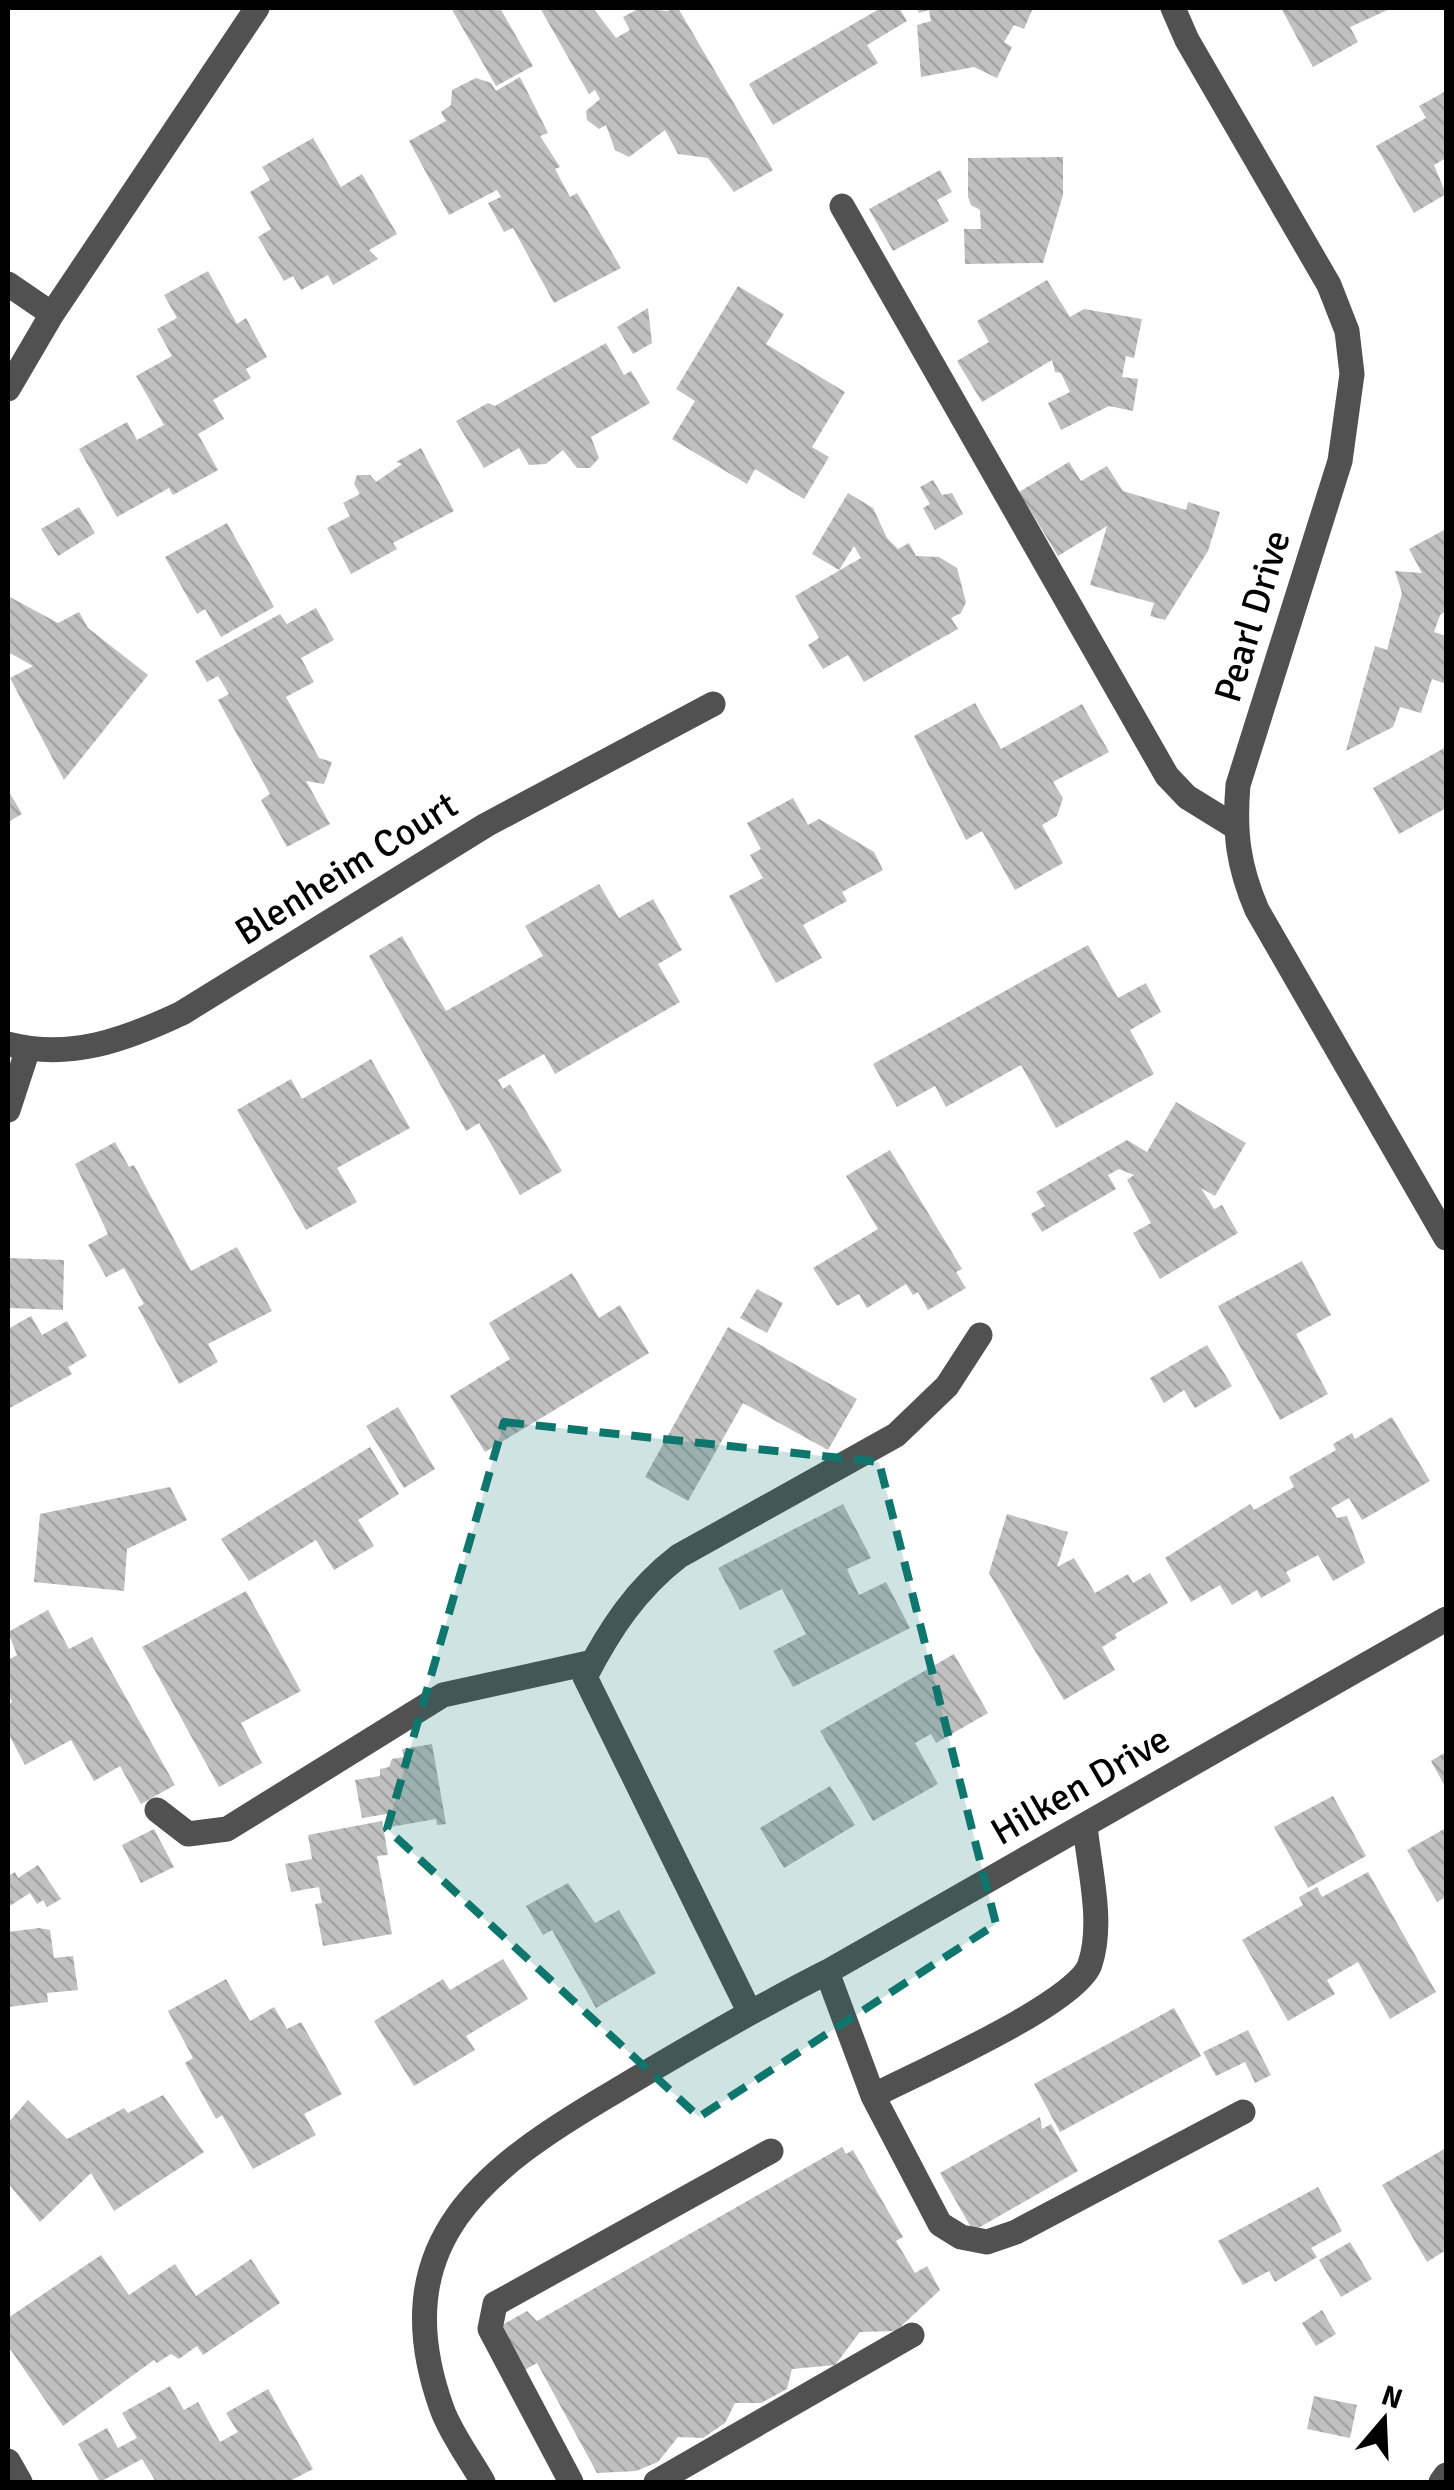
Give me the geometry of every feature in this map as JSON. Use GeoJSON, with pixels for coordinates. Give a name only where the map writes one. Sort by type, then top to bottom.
{"type":"FeatureCollection","features":[{"type":"Feature","properties":{"kind":"street"},"geometry":{"type":"LineString","coordinates":[[8,389],[52,314],[257,8]]}},
{"type":"Feature","properties":{"kind":"street","name":"Pearl Drive"},"geometry":{"type":"LineString","coordinates":[[1173,8],[1187,40],[1328,285],[1347,331],[1352,374],[1340,461],[1238,785],[1234,826],[1240,869],[1257,910],[1446,1238]]}},
{"type":"Feature","properties":{"kind":"street"},"geometry":{"type":"LineString","coordinates":[[842,206],[1167,776],[1187,797],[1234,826]]}},
{"type":"Feature","properties":{"kind":"street"},"geometry":{"type":"LineString","coordinates":[[8,284],[52,314]]}},
{"type":"Feature","properties":{"kind":"street","name":"Blenheim Court"},"geometry":{"type":"LineString","coordinates":[[18,1046],[72,1051],[136,1035],[182,1014],[486,825],[713,704]]}},
{"type":"Feature","properties":{"kind":"street"},"geometry":{"type":"LineString","coordinates":[[8,1110],[18,1046]]}},
{"type":"Feature","properties":{"kind":"street"},"geometry":{"type":"LineString","coordinates":[[589,1670],[606,1635],[651,1578],[680,1556],[896,1436],[947,1386],[980,1335]]}},
{"type":"Feature","properties":{"kind":"street","name":"Hilken Drive"},"geometry":{"type":"LineString","coordinates":[[483,2482],[443,2412],[426,2351],[427,2298],[439,2247],[462,2206],[494,2170],[540,2136],[749,2011],[827,1972],[1446,1618]]}},
{"type":"Feature","properties":{"kind":"street"},"geometry":{"type":"LineString","coordinates":[[157,1810],[188,1834],[228,1829],[443,1695],[589,1670]]}},
{"type":"Feature","properties":{"kind":"street"},"geometry":{"type":"LineString","coordinates":[[589,1670],[749,2011]]}},
{"type":"Feature","properties":{"kind":"street"},"geometry":{"type":"LineString","coordinates":[[873,2096],[1054,2002],[1089,1970],[1095,1945],[1085,1825]]}},
{"type":"Feature","properties":{"kind":"street"},"geometry":{"type":"LineString","coordinates":[[827,1972],[873,2096],[940,2224],[961,2238],[988,2242],[1016,2232],[1243,2112]]}},
{"type":"Feature","properties":{"kind":"street"},"geometry":{"type":"LineString","coordinates":[[570,2482],[490,2330],[496,2304],[771,2151]]}},
{"type":"Feature","properties":{"kind":"street"},"geometry":{"type":"LineString","coordinates":[[656,2482],[912,2335]]}},
{"type":"Feature","properties":{"kind":"street"},"geometry":{"type":"LineString","coordinates":[[8,2461],[20,2482]]}},
{"type":"Feature","properties":{"kind":"street"},"geometry":{"type":"LineString","coordinates":[[1441,2482],[1446,2474]]}},
{"type":"Feature","properties":{"kind":"highlighted area"},"geometry":{"type":"Polygon","coordinates":[[[504,1422],[879,1462],[996,1924],[699,2117],[387,1829],[504,1422]]]}},
{"type":"Feature","properties":{"kind":"building"},"geometry":{"type":"Polygon","coordinates":[[[451,8],[500,8],[533,66],[496,86],[451,8]]]}},
{"type":"Feature","properties":{"kind":"building"},"geometry":{"type":"Polygon","coordinates":[[[540,8],[593,8],[616,38],[630,30],[623,17],[640,8],[678,8],[773,170],[734,192],[708,158],[678,154],[665,130],[629,157],[615,150],[606,125],[599,129],[587,120],[586,111],[600,99],[595,90],[589,94],[540,8]]]}},
{"type":"Feature","properties":{"kind":"building"},"geometry":{"type":"Polygon","coordinates":[[[881,8],[899,8],[907,21],[867,45],[878,63],[773,125],[749,84],[881,8]]]}},
{"type":"Feature","properties":{"kind":"building"},"geometry":{"type":"Polygon","coordinates":[[[917,8],[1033,8],[1024,29],[1014,25],[1004,42],[1012,47],[997,78],[974,67],[921,77],[917,25],[931,21],[929,10],[919,13],[917,8]]]}},
{"type":"Feature","properties":{"kind":"building"},"geometry":{"type":"Polygon","coordinates":[[[1281,8],[1392,8],[1350,27],[1358,42],[1313,67],[1281,8]]]}},
{"type":"Feature","properties":{"kind":"building"},"geometry":{"type":"Polygon","coordinates":[[[520,77],[548,133],[540,136],[560,167],[555,169],[570,197],[577,193],[621,268],[554,303],[513,228],[504,232],[488,203],[501,197],[497,190],[449,215],[409,141],[446,121],[441,112],[451,105],[452,90],[476,78],[491,83],[496,91],[520,77]]]}},
{"type":"Feature","properties":{"kind":"building"},"geometry":{"type":"Polygon","coordinates":[[[1446,91],[1446,158],[1434,165],[1446,194],[1414,213],[1376,146],[1426,118],[1419,106],[1446,91]]]}},
{"type":"Feature","properties":{"kind":"building"},"geometry":{"type":"Polygon","coordinates":[[[313,138],[341,187],[362,174],[397,234],[369,250],[378,259],[333,285],[328,275],[301,290],[293,276],[284,281],[258,237],[271,229],[250,192],[270,180],[262,167],[313,138]]]}},
{"type":"Feature","properties":{"kind":"building"},"geometry":{"type":"Polygon","coordinates":[[[1063,157],[1063,195],[1043,263],[965,264],[964,229],[981,229],[980,210],[971,205],[968,197],[968,158],[1063,157]]]}},
{"type":"Feature","properties":{"kind":"building"},"geometry":{"type":"Polygon","coordinates":[[[940,170],[952,192],[937,200],[949,221],[893,251],[869,209],[940,170]]]}},
{"type":"Feature","properties":{"kind":"building"},"geometry":{"type":"Polygon","coordinates":[[[208,271],[237,324],[246,318],[267,357],[246,369],[251,378],[213,400],[224,419],[198,434],[218,470],[173,495],[169,488],[117,517],[79,449],[127,422],[137,440],[164,425],[136,376],[172,356],[157,329],[177,318],[164,295],[208,271]]]}},
{"type":"Feature","properties":{"kind":"building"},"geometry":{"type":"Polygon","coordinates":[[[1047,280],[1070,317],[1084,309],[1142,319],[1134,358],[1126,356],[1122,377],[1138,379],[1133,411],[1109,406],[1061,430],[1048,403],[1070,392],[1061,373],[1055,372],[1052,360],[982,402],[957,361],[989,342],[977,321],[1047,280]]]}},
{"type":"Feature","properties":{"kind":"building"},"geometry":{"type":"Polygon","coordinates":[[[738,286],[784,314],[766,344],[845,392],[812,447],[829,457],[804,499],[755,469],[747,484],[672,439],[695,401],[676,389],[738,286]]]}},
{"type":"Feature","properties":{"kind":"building"},"geometry":{"type":"Polygon","coordinates":[[[648,308],[652,343],[633,354],[617,327],[648,308]]]}},
{"type":"Feature","properties":{"kind":"building"},"geometry":{"type":"Polygon","coordinates":[[[606,343],[624,375],[631,371],[650,403],[591,437],[599,458],[590,468],[577,468],[563,450],[546,464],[529,465],[519,448],[484,468],[456,421],[488,403],[495,406],[606,343]]]}},
{"type":"Feature","properties":{"kind":"building"},"geometry":{"type":"Polygon","coordinates":[[[421,448],[454,511],[393,543],[397,549],[351,574],[327,528],[350,516],[343,503],[360,494],[354,484],[357,475],[370,475],[376,482],[402,464],[396,462],[421,448]]]}},
{"type":"Feature","properties":{"kind":"building"},"geometry":{"type":"Polygon","coordinates":[[[1069,462],[1081,481],[1107,466],[1123,491],[1186,510],[1188,502],[1220,512],[1208,551],[1165,620],[1150,616],[1154,603],[1090,585],[1107,526],[1058,556],[1019,492],[1069,462]]]}},
{"type":"Feature","properties":{"kind":"building"},"geometry":{"type":"Polygon","coordinates":[[[933,480],[942,495],[952,493],[963,514],[935,530],[923,508],[930,504],[920,487],[933,480]]]}},
{"type":"Feature","properties":{"kind":"building"},"geometry":{"type":"Polygon","coordinates":[[[848,493],[873,508],[887,538],[898,549],[909,543],[916,556],[939,557],[957,568],[966,602],[961,613],[951,618],[958,629],[864,682],[848,655],[823,669],[808,645],[819,638],[795,596],[861,558],[854,546],[839,570],[812,554],[848,493]]]}},
{"type":"Feature","properties":{"kind":"building"},"geometry":{"type":"Polygon","coordinates":[[[79,507],[95,533],[58,556],[41,529],[79,507]]]}},
{"type":"Feature","properties":{"kind":"building"},"geometry":{"type":"Polygon","coordinates":[[[227,523],[274,607],[221,637],[205,609],[197,614],[165,557],[227,523]]]}},
{"type":"Feature","properties":{"kind":"building"},"geometry":{"type":"Polygon","coordinates":[[[1446,529],[1446,611],[1440,615],[1434,632],[1446,636],[1446,684],[1432,679],[1421,713],[1400,707],[1393,727],[1346,751],[1375,646],[1387,650],[1402,593],[1395,571],[1422,573],[1409,549],[1446,529]]]}},
{"type":"Feature","properties":{"kind":"building"},"geometry":{"type":"Polygon","coordinates":[[[8,596],[58,623],[79,612],[88,628],[148,675],[64,780],[10,678],[33,666],[8,652],[8,596]]]}},
{"type":"Feature","properties":{"kind":"building"},"geometry":{"type":"Polygon","coordinates":[[[316,608],[334,640],[301,658],[314,682],[286,697],[319,758],[332,762],[324,784],[306,781],[330,824],[287,847],[261,800],[270,794],[218,700],[229,694],[218,676],[207,682],[195,661],[280,614],[287,624],[316,608]]]}},
{"type":"Feature","properties":{"kind":"building"},"geometry":{"type":"Polygon","coordinates":[[[975,703],[1001,749],[1082,704],[1109,752],[1053,782],[1063,798],[1057,816],[1042,825],[1063,863],[1015,890],[982,831],[966,840],[914,736],[975,703]]]}},
{"type":"Feature","properties":{"kind":"building"},"geometry":{"type":"Polygon","coordinates":[[[1446,747],[1446,808],[1399,834],[1373,788],[1446,747]]]}},
{"type":"Feature","properties":{"kind":"building"},"geometry":{"type":"Polygon","coordinates":[[[8,790],[22,814],[8,822],[8,790]]]}},
{"type":"Feature","properties":{"kind":"building"},"geometry":{"type":"Polygon","coordinates":[[[793,798],[808,825],[819,819],[874,852],[883,870],[842,892],[847,901],[803,925],[822,958],[776,983],[729,896],[763,878],[750,855],[761,849],[747,823],[793,798]]]}},
{"type":"Feature","properties":{"kind":"building"},"geometry":{"type":"Polygon","coordinates":[[[599,884],[619,918],[653,899],[682,950],[658,964],[680,1002],[555,1074],[544,1054],[498,1080],[503,1089],[510,1084],[562,1171],[520,1195],[479,1123],[466,1131],[369,956],[402,936],[446,1011],[543,956],[525,926],[599,884]]]}},
{"type":"Feature","properties":{"kind":"building"},"geometry":{"type":"Polygon","coordinates":[[[1088,945],[1118,998],[1146,983],[1161,1012],[1130,1030],[1154,1074],[1056,1128],[1021,1065],[946,1107],[935,1086],[897,1107],[873,1064],[1088,945]]]}},
{"type":"Feature","properties":{"kind":"building"},"geometry":{"type":"Polygon","coordinates":[[[371,1059],[410,1128],[337,1168],[357,1202],[306,1230],[237,1110],[291,1079],[302,1099],[371,1059]]]}},
{"type":"Feature","properties":{"kind":"building"},"geometry":{"type":"Polygon","coordinates":[[[1176,1102],[1246,1143],[1215,1196],[1201,1188],[1214,1209],[1222,1205],[1238,1233],[1160,1279],[1133,1233],[1151,1223],[1127,1180],[1134,1175],[1119,1169],[1108,1175],[1116,1189],[1042,1232],[1031,1214],[1045,1206],[1036,1192],[1127,1140],[1147,1152],[1176,1102]]]}},
{"type":"Feature","properties":{"kind":"building"},"geometry":{"type":"Polygon","coordinates":[[[115,1142],[129,1167],[134,1165],[191,1271],[237,1247],[272,1311],[208,1344],[218,1362],[179,1384],[138,1307],[144,1304],[124,1268],[106,1277],[88,1245],[108,1234],[75,1164],[115,1142]]]}},
{"type":"Feature","properties":{"kind":"building"},"geometry":{"type":"Polygon","coordinates":[[[890,1150],[962,1269],[956,1272],[966,1288],[928,1310],[918,1292],[913,1295],[906,1284],[867,1308],[859,1294],[837,1306],[813,1268],[878,1229],[846,1176],[890,1150]]]}},
{"type":"Feature","properties":{"kind":"building"},"geometry":{"type":"Polygon","coordinates":[[[8,1258],[64,1260],[63,1310],[8,1308],[8,1258]]]}},
{"type":"Feature","properties":{"kind":"building"},"geometry":{"type":"Polygon","coordinates":[[[1302,1261],[1331,1315],[1296,1334],[1328,1394],[1280,1420],[1218,1306],[1302,1261]]]}},
{"type":"Feature","properties":{"kind":"building"},"geometry":{"type":"Polygon","coordinates":[[[572,1273],[599,1318],[620,1305],[649,1353],[485,1452],[450,1396],[510,1359],[489,1323],[572,1273]]]}},
{"type":"Feature","properties":{"kind":"building"},"geometry":{"type":"Polygon","coordinates":[[[757,1289],[783,1303],[767,1333],[740,1318],[757,1289]]]}},
{"type":"Feature","properties":{"kind":"building"},"geometry":{"type":"Polygon","coordinates":[[[31,1316],[42,1335],[67,1321],[87,1356],[68,1367],[72,1374],[8,1409],[8,1329],[31,1316]]]}},
{"type":"Feature","properties":{"kind":"building"},"geometry":{"type":"Polygon","coordinates":[[[728,1327],[857,1399],[828,1450],[743,1403],[688,1501],[645,1477],[728,1327]]]}},
{"type":"Feature","properties":{"kind":"building"},"geometry":{"type":"Polygon","coordinates":[[[1207,1345],[1232,1386],[1195,1408],[1184,1390],[1164,1403],[1150,1378],[1207,1345]]]}},
{"type":"Feature","properties":{"kind":"building"},"geometry":{"type":"Polygon","coordinates":[[[398,1407],[435,1469],[404,1488],[366,1426],[398,1407]]]}},
{"type":"Feature","properties":{"kind":"building"},"geometry":{"type":"Polygon","coordinates":[[[1392,1417],[1430,1481],[1362,1520],[1349,1498],[1331,1508],[1337,1518],[1347,1516],[1365,1563],[1333,1581],[1318,1555],[1286,1572],[1291,1581],[1261,1598],[1257,1590],[1232,1605],[1220,1585],[1191,1602],[1165,1558],[1250,1504],[1254,1510],[1294,1487],[1289,1477],[1336,1450],[1333,1444],[1352,1433],[1355,1439],[1392,1417]]]}},
{"type":"Feature","properties":{"kind":"building"},"geometry":{"type":"Polygon","coordinates":[[[370,1447],[399,1494],[358,1520],[374,1546],[334,1570],[316,1540],[249,1581],[221,1539],[370,1447]]]}},
{"type":"Feature","properties":{"kind":"building"},"geometry":{"type":"Polygon","coordinates":[[[170,1487],[187,1520],[127,1549],[124,1591],[34,1582],[40,1514],[170,1487]]]}},
{"type":"Feature","properties":{"kind":"building"},"geometry":{"type":"Polygon","coordinates":[[[843,1504],[871,1558],[847,1569],[859,1595],[886,1582],[910,1628],[793,1687],[773,1651],[806,1634],[782,1589],[740,1610],[718,1568],[843,1504]]]}},
{"type":"Feature","properties":{"kind":"building"},"geometry":{"type":"Polygon","coordinates":[[[1007,1514],[1068,1532],[1057,1567],[1074,1558],[1095,1593],[1128,1574],[1133,1583],[1150,1573],[1168,1603],[1115,1634],[1117,1638],[1102,1647],[1115,1670],[1064,1700],[989,1573],[1007,1514]]]}},
{"type":"Feature","properties":{"kind":"building"},"geometry":{"type":"Polygon","coordinates":[[[246,1591],[301,1691],[241,1723],[262,1763],[219,1787],[142,1647],[246,1591]]]}},
{"type":"Feature","properties":{"kind":"building"},"geometry":{"type":"Polygon","coordinates":[[[48,1610],[69,1649],[92,1637],[175,1785],[141,1804],[120,1766],[94,1781],[71,1740],[25,1765],[8,1733],[8,1705],[12,1702],[8,1694],[8,1660],[17,1655],[8,1632],[48,1610]]]}},
{"type":"Feature","properties":{"kind":"building"},"geometry":{"type":"Polygon","coordinates":[[[954,1654],[988,1713],[936,1743],[931,1734],[915,1743],[938,1784],[873,1821],[820,1731],[954,1654]]]}},
{"type":"Feature","properties":{"kind":"building"},"geometry":{"type":"Polygon","coordinates":[[[432,1744],[446,1824],[437,1825],[436,1819],[390,1827],[387,1814],[362,1818],[355,1780],[380,1776],[380,1769],[389,1767],[392,1759],[404,1757],[402,1749],[432,1744]]]}},
{"type":"Feature","properties":{"kind":"building"},"geometry":{"type":"Polygon","coordinates":[[[1446,1752],[1446,1788],[1431,1761],[1446,1752]]]}},
{"type":"Feature","properties":{"kind":"building"},"geometry":{"type":"Polygon","coordinates":[[[830,1786],[855,1825],[784,1868],[760,1828],[830,1786]]]}},
{"type":"Feature","properties":{"kind":"building"},"geometry":{"type":"Polygon","coordinates":[[[1333,1796],[1366,1856],[1308,1888],[1274,1827],[1333,1796]]]}},
{"type":"Feature","properties":{"kind":"building"},"geometry":{"type":"Polygon","coordinates":[[[382,1821],[388,1855],[377,1856],[392,1934],[323,1946],[315,1904],[322,1903],[319,1887],[291,1892],[285,1864],[312,1859],[308,1835],[382,1821]]]}},
{"type":"Feature","properties":{"kind":"building"},"geometry":{"type":"Polygon","coordinates":[[[1446,1828],[1446,1897],[1437,1902],[1407,1850],[1446,1828]]]}},
{"type":"Feature","properties":{"kind":"building"},"geometry":{"type":"Polygon","coordinates":[[[154,1829],[174,1867],[141,1883],[122,1845],[154,1829]]]}},
{"type":"Feature","properties":{"kind":"building"},"geometry":{"type":"Polygon","coordinates":[[[38,1865],[61,1899],[47,1907],[43,1900],[37,1904],[30,1893],[8,1907],[8,1876],[15,1872],[18,1878],[38,1865]]]}},
{"type":"Feature","properties":{"kind":"building"},"geometry":{"type":"Polygon","coordinates":[[[1368,1872],[1436,1992],[1390,2019],[1358,1962],[1327,1980],[1335,1994],[1288,2021],[1242,1940],[1303,1905],[1299,1897],[1317,1887],[1322,1897],[1368,1872]]]}},
{"type":"Feature","properties":{"kind":"building"},"geometry":{"type":"Polygon","coordinates":[[[568,1883],[595,1923],[619,1910],[656,1973],[596,2008],[552,1930],[543,1935],[526,1906],[568,1883]]]}},
{"type":"Feature","properties":{"kind":"building"},"geometry":{"type":"Polygon","coordinates":[[[50,1930],[54,1958],[73,1956],[78,1990],[47,1993],[48,2002],[8,2007],[8,1932],[50,1930]]]}},
{"type":"Feature","properties":{"kind":"building"},"geometry":{"type":"Polygon","coordinates":[[[503,1959],[528,1999],[466,2036],[475,2050],[414,2086],[374,2021],[443,1979],[450,1990],[503,1959]]]}},
{"type":"Feature","properties":{"kind":"building"},"geometry":{"type":"Polygon","coordinates":[[[226,1979],[250,2021],[274,2007],[287,2029],[301,2022],[342,2094],[304,2114],[316,2135],[253,2169],[222,2115],[216,2119],[185,2063],[193,2058],[168,2011],[226,1979]]]}},
{"type":"Feature","properties":{"kind":"building"},"geometry":{"type":"Polygon","coordinates":[[[1174,2008],[1201,2056],[1060,2132],[1034,2084],[1174,2008]]]}},
{"type":"Feature","properties":{"kind":"building"},"geometry":{"type":"Polygon","coordinates":[[[1248,2030],[1271,2075],[1255,2083],[1245,2062],[1216,2076],[1203,2052],[1248,2030]]]}},
{"type":"Feature","properties":{"kind":"building"},"geometry":{"type":"Polygon","coordinates":[[[163,2095],[204,2152],[114,2211],[91,2173],[40,2222],[8,2183],[8,2123],[28,2100],[67,2139],[124,2108],[128,2113],[163,2095]]]}},
{"type":"Feature","properties":{"kind":"building"},"geometry":{"type":"Polygon","coordinates":[[[1040,2117],[1042,2129],[1051,2124],[1078,2171],[973,2231],[940,2173],[1040,2117]]]}},
{"type":"Feature","properties":{"kind":"building"},"geometry":{"type":"Polygon","coordinates":[[[842,2147],[846,2154],[853,2150],[903,2237],[896,2241],[915,2273],[927,2266],[940,2290],[896,2331],[860,2332],[835,2365],[792,2369],[787,2389],[761,2403],[735,2403],[725,2423],[703,2438],[678,2437],[658,2462],[636,2471],[597,2473],[537,2363],[519,2373],[495,2329],[527,2311],[537,2321],[842,2147]]]}},
{"type":"Feature","properties":{"kind":"building"},"geometry":{"type":"Polygon","coordinates":[[[1446,2148],[1446,2250],[1427,2262],[1382,2185],[1446,2148]]]}},
{"type":"Feature","properties":{"kind":"building"},"geometry":{"type":"Polygon","coordinates":[[[1318,2187],[1342,2231],[1311,2248],[1317,2257],[1275,2282],[1269,2271],[1243,2285],[1218,2241],[1318,2187]]]}},
{"type":"Feature","properties":{"kind":"building"},"geometry":{"type":"Polygon","coordinates":[[[1350,2242],[1372,2279],[1341,2297],[1319,2260],[1350,2242]]]}},
{"type":"Feature","properties":{"kind":"building"},"geometry":{"type":"Polygon","coordinates":[[[101,2255],[129,2295],[175,2264],[196,2296],[251,2259],[280,2303],[203,2355],[197,2346],[179,2359],[171,2354],[157,2363],[154,2360],[63,2426],[8,2346],[8,2318],[101,2255]]]}},
{"type":"Feature","properties":{"kind":"building"},"geometry":{"type":"Polygon","coordinates":[[[1322,2310],[1336,2334],[1316,2346],[1302,2323],[1322,2310]]]}},
{"type":"Feature","properties":{"kind":"building"},"geometry":{"type":"Polygon","coordinates":[[[170,2386],[184,2410],[198,2402],[220,2442],[238,2432],[226,2413],[268,2389],[313,2469],[288,2482],[156,2482],[142,2459],[100,2482],[78,2444],[107,2428],[118,2448],[137,2438],[122,2413],[170,2386]]]}},
{"type":"Feature","properties":{"kind":"building"},"geometry":{"type":"Polygon","coordinates":[[[1314,2396],[1357,2405],[1350,2438],[1307,2429],[1314,2396]]]}}]}
